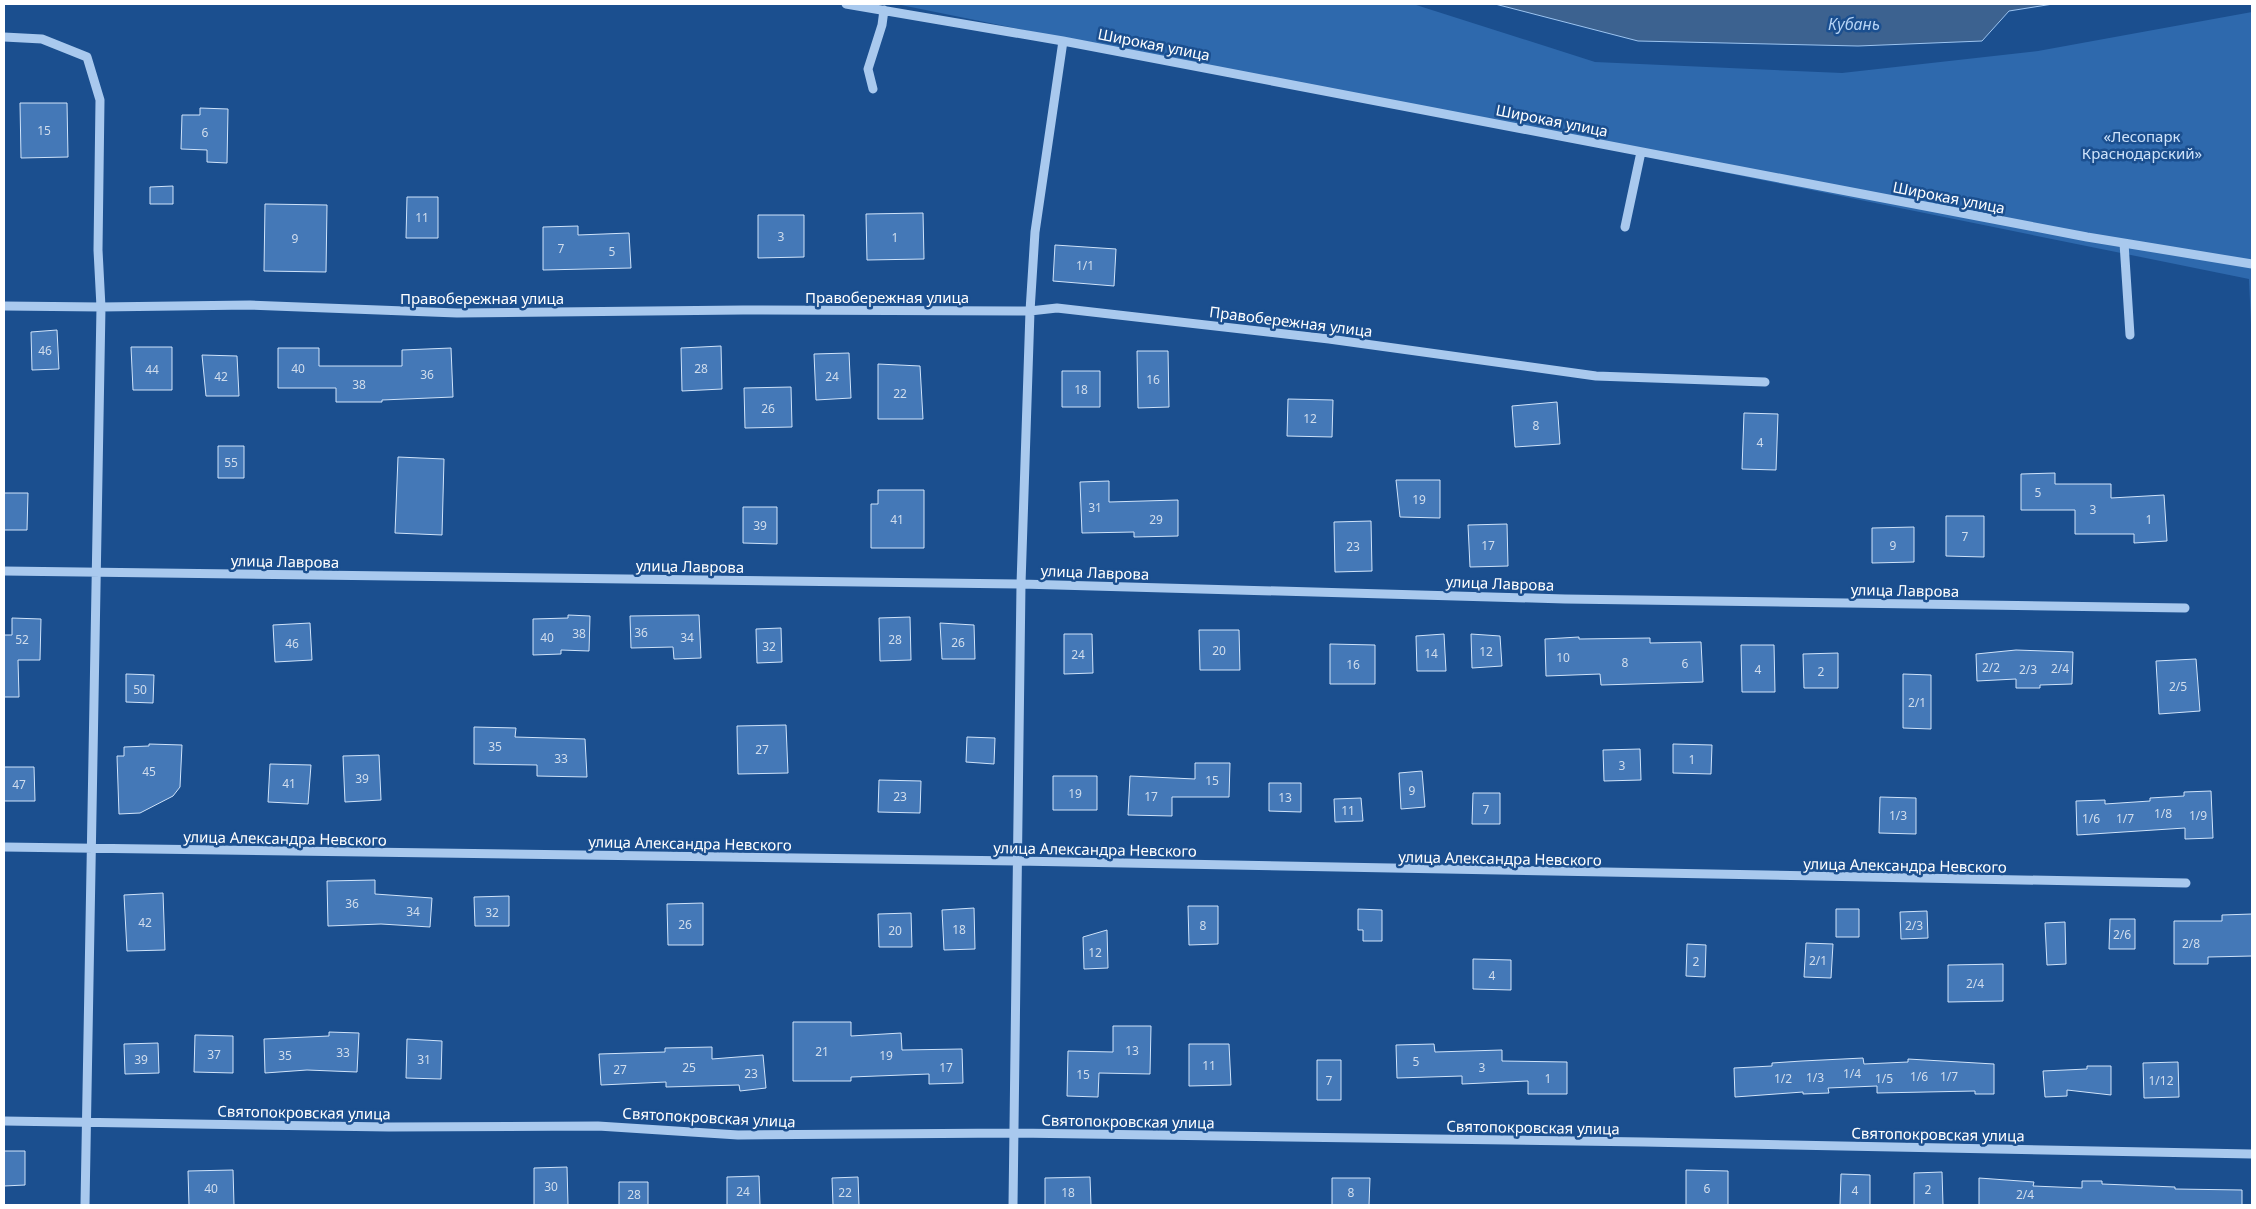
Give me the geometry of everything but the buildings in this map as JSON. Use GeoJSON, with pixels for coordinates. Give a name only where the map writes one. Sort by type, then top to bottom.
{"type":"FeatureCollection","features":[{"type":"Feature","properties":{"kind":"street","name":"Широкая улица"},"geometry":{"type":"LineString","coordinates":[[846,4],[1064,41],[2124,243],[2252,264]]}},
{"type":"Feature","properties":{"kind":"street"},"geometry":{"type":"LineString","coordinates":[[873,89],[868,69],[882,24],[884,10]]}},
{"type":"Feature","properties":{"kind":"street"},"geometry":{"type":"LineString","coordinates":[[4,37],[42,39],[87,57],[100,100],[98,250],[101,307],[88,1121],[85,1205]]}},
{"type":"Feature","properties":{"kind":"street"},"geometry":{"type":"LineString","coordinates":[[1013,1205],[1021,584],[1030,311],[1035,232],[1064,41]]}},
{"type":"Feature","properties":{"kind":"street"},"geometry":{"type":"LineString","coordinates":[[1625,227],[1641,152]]}},
{"type":"Feature","properties":{"kind":"street"},"geometry":{"type":"LineString","coordinates":[[2124,243],[2130,335]]}},
{"type":"Feature","properties":{"kind":"street","name":"Правобережная улица"},"geometry":{"type":"LineString","coordinates":[[4,306],[250,305],[457,313],[743,310],[1030,311],[1057,308],[1280,333],[1596,376],[1765,382]]}},
{"type":"Feature","properties":{"kind":"street","name":"улица Лаврова"},"geometry":{"type":"LineString","coordinates":[[4,571],[1021,584],[1565,599],[2185,608]]}},
{"type":"Feature","properties":{"kind":"street","name":"улица Александра Невского"},"geometry":{"type":"LineString","coordinates":[[4,847],[1017,861],[1552,873],[2186,883]]}},
{"type":"Feature","properties":{"kind":"street","name":"Святопокровская улица"},"geometry":{"type":"LineString","coordinates":[[4,1121],[389,1127],[598,1126],[738,1136],[1013,1133],[1654,1142],[2252,1154]]}},
{"type":"Feature","properties":{"kind":"green space","name":"«Лесопарк Краснодарский»"},"geometry":{"type":"Polygon","coordinates":[[[896,4],[1413,4],[1595,62],[1842,73],[2038,51],[2252,12],[2252,348],[2249,279],[896,4]]]}},
{"type":"Feature","properties":{"kind":"water","name":"Кубань"},"geometry":{"type":"Polygon","coordinates":[[[1495,4],[2053,4],[2009,11],[1982,41],[1858,46],[1638,41],[1495,4]]]}}]}
